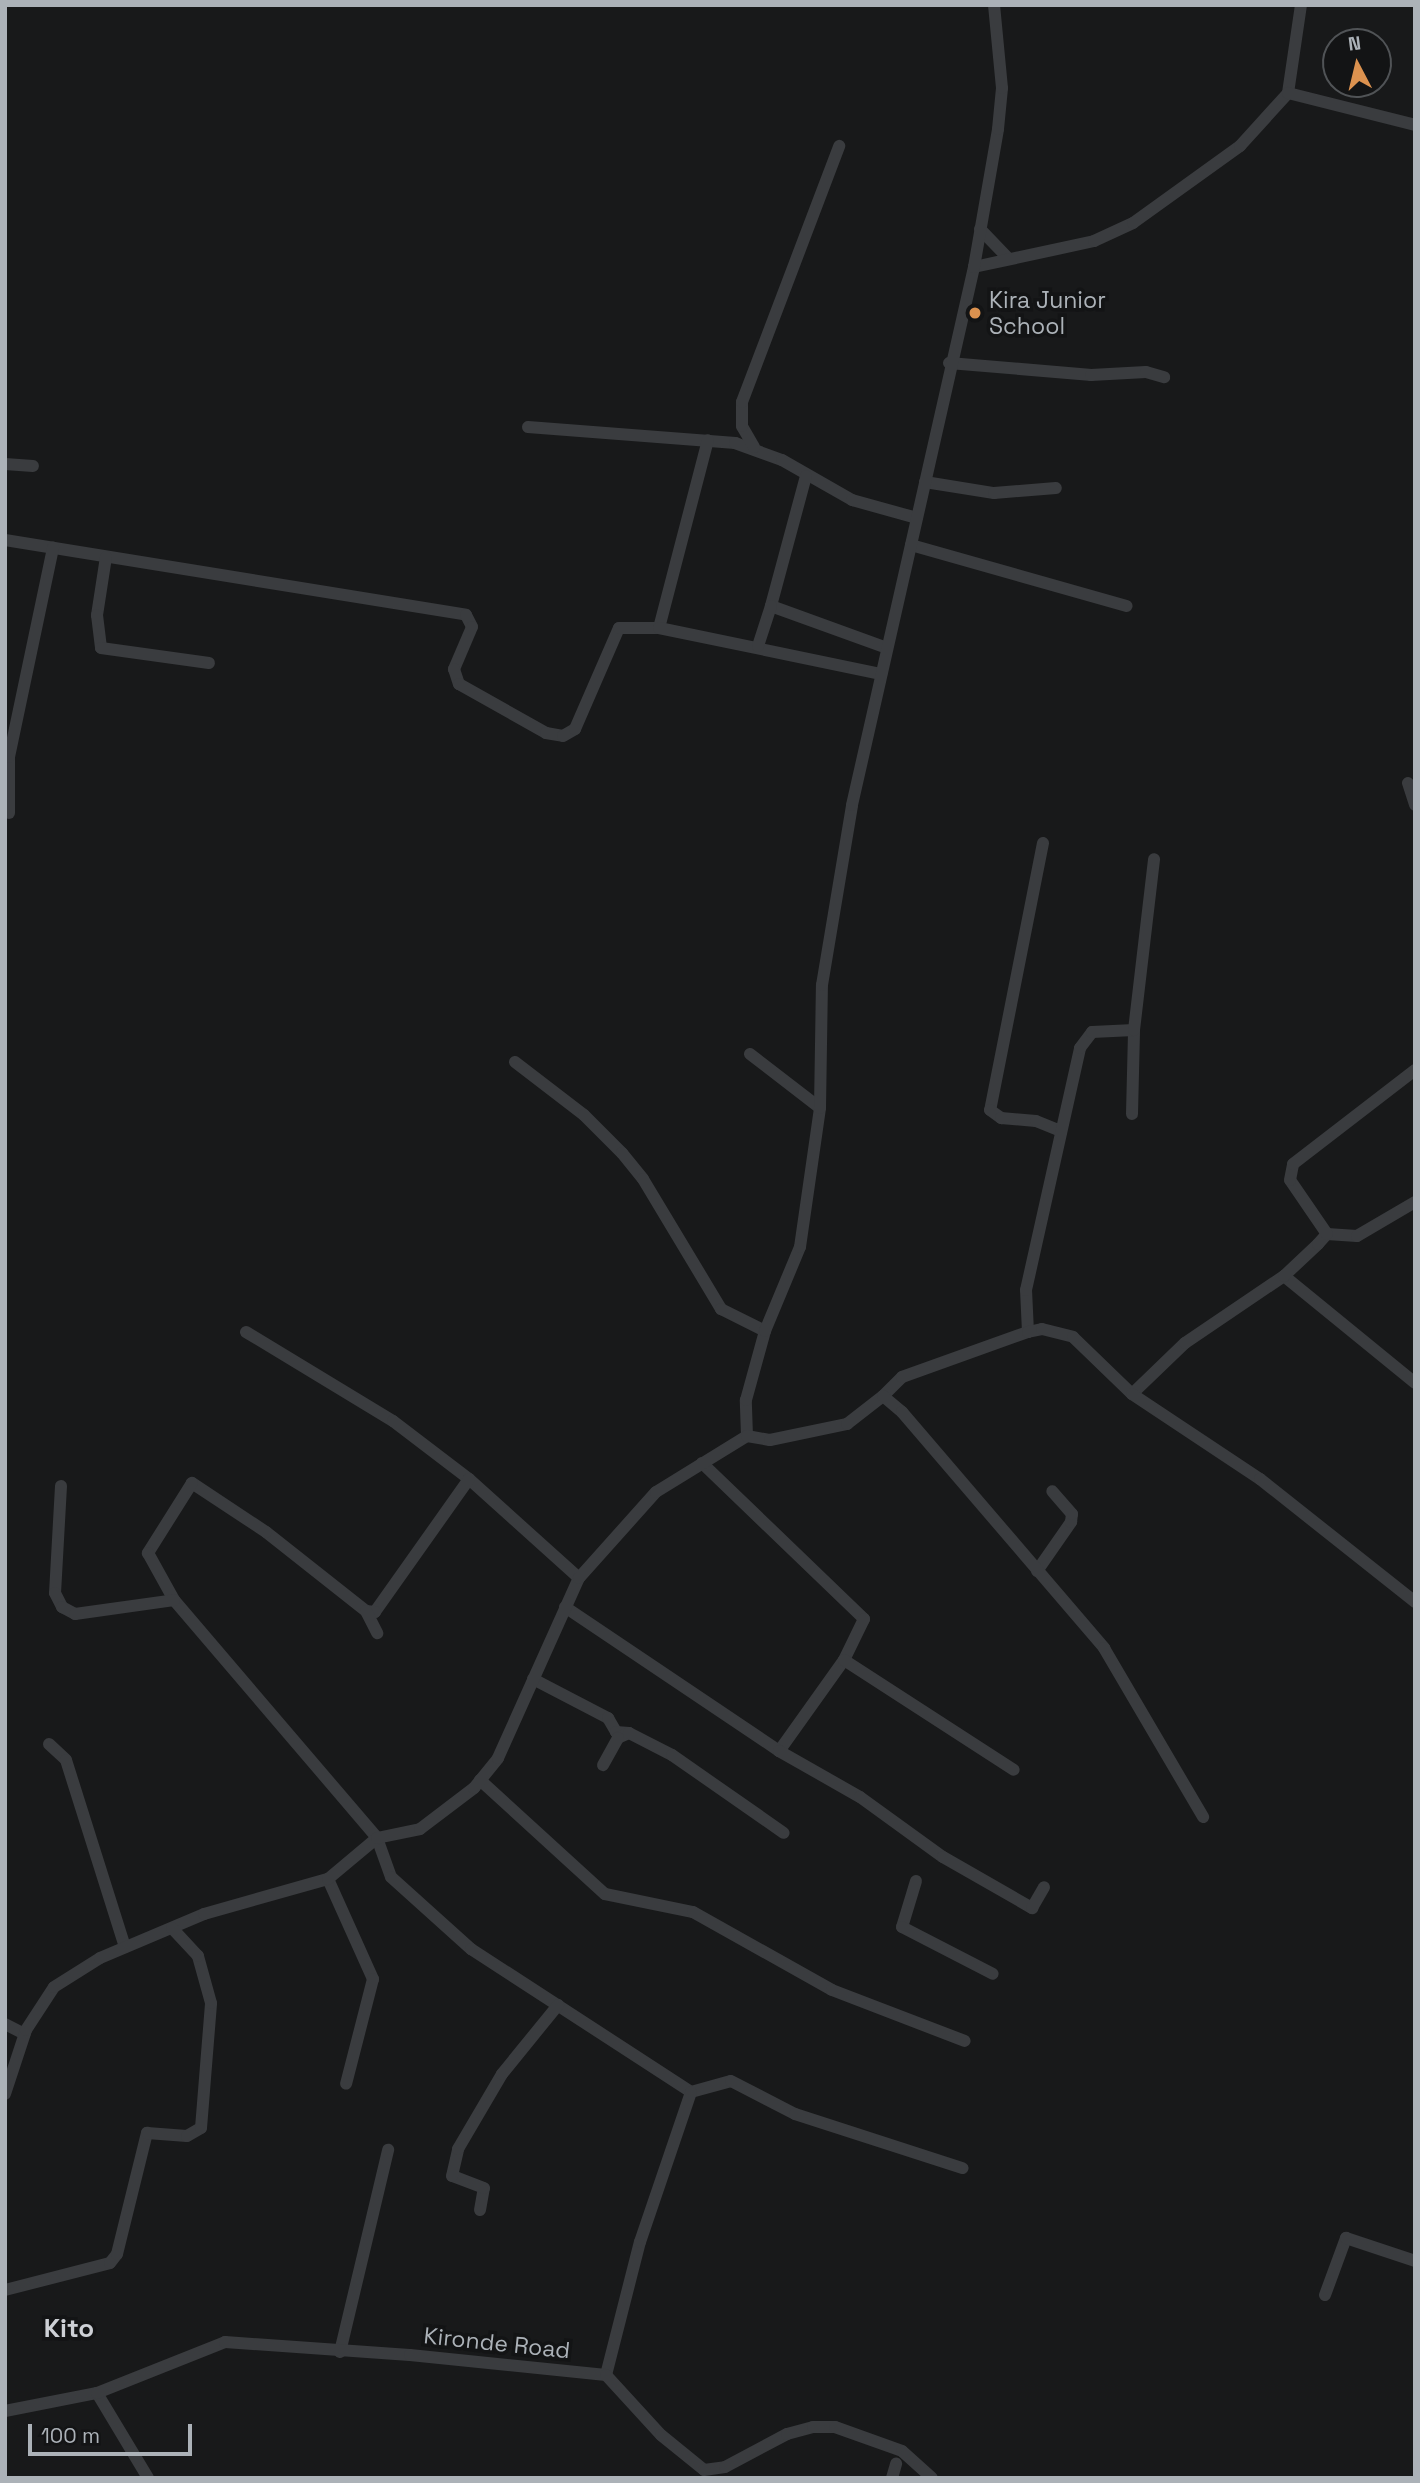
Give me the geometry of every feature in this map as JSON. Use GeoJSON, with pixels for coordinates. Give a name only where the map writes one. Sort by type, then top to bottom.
{"type":"FeatureCollection","features":[{"type":"Feature","properties":{"kind":"street"},"geometry":{"type":"LineString","coordinates":[[747,1436],[746,1400],[765,1331],[800,1247],[820,1108],[822,985],[852,805],[949,363],[974,267],[1001,107],[995,5]]}},
{"type":"Feature","properties":{"kind":"street"},"geometry":{"type":"LineString","coordinates":[[974,267],[1007,257],[1039,256],[1094,241],[1153,211],[1240,146],[1288,93],[1301,5]]}},
{"type":"Feature","properties":{"kind":"street"},"geometry":{"type":"LineString","coordinates":[[1288,93],[1415,125]]}},
{"type":"Feature","properties":{"kind":"street"},"geometry":{"type":"LineString","coordinates":[[754,447],[742,426],[742,402],[839,146]]}},
{"type":"Feature","properties":{"kind":"street"},"geometry":{"type":"LineString","coordinates":[[980,229],[1007,257]]}},
{"type":"Feature","properties":{"kind":"street"},"geometry":{"type":"LineString","coordinates":[[949,363],[1102,375],[1146,372],[1164,377]]}},
{"type":"Feature","properties":{"kind":"street"},"geometry":{"type":"LineString","coordinates":[[528,427],[708,440],[754,447],[852,500],[917,518]]}},
{"type":"Feature","properties":{"kind":"street"},"geometry":{"type":"LineString","coordinates":[[659,628],[708,440]]}},
{"type":"Feature","properties":{"kind":"street"},"geometry":{"type":"LineString","coordinates":[[5,464],[33,466]]}},
{"type":"Feature","properties":{"kind":"street"},"geometry":{"type":"LineString","coordinates":[[758,646],[806,476]]}},
{"type":"Feature","properties":{"kind":"street"},"geometry":{"type":"LineString","coordinates":[[925,482],[994,493],[1056,488]]}},
{"type":"Feature","properties":{"kind":"street"},"geometry":{"type":"LineString","coordinates":[[5,540],[466,615],[472,627],[453,677],[555,736],[575,729],[619,628],[659,628],[758,646],[881,674]]}},
{"type":"Feature","properties":{"kind":"street"},"geometry":{"type":"LineString","coordinates":[[911,545],[1127,606]]}},
{"type":"Feature","properties":{"kind":"street"},"geometry":{"type":"LineString","coordinates":[[9,813],[9,757],[53,548]]}},
{"type":"Feature","properties":{"kind":"street"},"geometry":{"type":"LineString","coordinates":[[106,557],[97,615],[101,648],[209,663]]}},
{"type":"Feature","properties":{"kind":"street"},"geometry":{"type":"LineString","coordinates":[[771,606],[887,648]]}},
{"type":"Feature","properties":{"kind":"street"},"geometry":{"type":"LineString","coordinates":[[1408,783],[1415,805]]}},
{"type":"Feature","properties":{"kind":"street"},"geometry":{"type":"LineString","coordinates":[[1043,843],[990,1110],[1001,1118],[1036,1121],[1058,1130]]}},
{"type":"Feature","properties":{"kind":"street"},"geometry":{"type":"LineString","coordinates":[[1132,1114],[1135,1030],[1154,859]]}},
{"type":"Feature","properties":{"kind":"street"},"geometry":{"type":"LineString","coordinates":[[1028,1332],[1026,1290],[1058,1130],[1068,1110],[1085,1039],[1102,1029],[1135,1030]]}},
{"type":"Feature","properties":{"kind":"street"},"geometry":{"type":"LineString","coordinates":[[750,1054],[820,1108]]}},
{"type":"Feature","properties":{"kind":"street"},"geometry":{"type":"LineString","coordinates":[[515,1062],[584,1115],[622,1153],[643,1179],[722,1309],[765,1331]]}},
{"type":"Feature","properties":{"kind":"street"},"geometry":{"type":"LineString","coordinates":[[1327,1234],[1290,1180],[1293,1164],[1415,1070]]}},
{"type":"Feature","properties":{"kind":"street"},"geometry":{"type":"LineString","coordinates":[[1132,1394],[1185,1343],[1284,1276],[1327,1234],[1357,1236],[1415,1202]]}},
{"type":"Feature","properties":{"kind":"street"},"geometry":{"type":"LineString","coordinates":[[1284,1276],[1415,1383]]}},
{"type":"Feature","properties":{"kind":"street"},"geometry":{"type":"LineString","coordinates":[[5,2094],[25,2034],[54,1986],[125,1948],[172,1928],[328,1879],[377,1838],[420,1829],[480,1780],[498,1758],[579,1578],[656,1492],[747,1436],[770,1440],[847,1424],[883,1396],[902,1377],[1028,1332],[1042,1329],[1073,1337],[1132,1394],[1260,1479],[1415,1602]]}},
{"type":"Feature","properties":{"kind":"street"},"geometry":{"type":"LineString","coordinates":[[246,1332],[393,1421],[470,1479],[579,1578]]}},
{"type":"Feature","properties":{"kind":"street"},"geometry":{"type":"LineString","coordinates":[[883,1396],[902,1412],[1104,1648],[1203,1817]]}},
{"type":"Feature","properties":{"kind":"street"},"geometry":{"type":"LineString","coordinates":[[702,1464],[864,1619],[844,1660],[779,1751]]}},
{"type":"Feature","properties":{"kind":"street"},"geometry":{"type":"LineString","coordinates":[[366,1611],[382,1608],[470,1479]]}},
{"type":"Feature","properties":{"kind":"street"},"geometry":{"type":"LineString","coordinates":[[377,1633],[366,1611],[267,1532],[192,1483],[148,1553],[174,1600],[377,1838],[391,1877],[471,1949],[691,2092],[731,2081],[795,2114],[962,2168]]}},
{"type":"Feature","properties":{"kind":"street"},"geometry":{"type":"LineString","coordinates":[[61,1486],[55,1593],[62,1607],[75,1614],[174,1600]]}},
{"type":"Feature","properties":{"kind":"street"},"geometry":{"type":"LineString","coordinates":[[1037,1571],[1071,1522],[1072,1514],[1052,1492]]}},
{"type":"Feature","properties":{"kind":"street"},"geometry":{"type":"LineString","coordinates":[[565,1607],[779,1751],[860,1797],[943,1857],[1032,1908],[1044,1887]]}},
{"type":"Feature","properties":{"kind":"street"},"geometry":{"type":"LineString","coordinates":[[844,1660],[1014,1770]]}},
{"type":"Feature","properties":{"kind":"street"},"geometry":{"type":"LineString","coordinates":[[533,1679],[608,1718],[616,1731],[629,1733],[672,1755],[784,1833]]}},
{"type":"Feature","properties":{"kind":"street"},"geometry":{"type":"LineString","coordinates":[[603,1765],[618,1738],[629,1733]]}},
{"type":"Feature","properties":{"kind":"street"},"geometry":{"type":"LineString","coordinates":[[49,1744],[66,1760],[125,1948]]}},
{"type":"Feature","properties":{"kind":"street"},"geometry":{"type":"LineString","coordinates":[[480,1780],[605,1894],[693,1912],[832,1990],[965,2041]]}},
{"type":"Feature","properties":{"kind":"street"},"geometry":{"type":"LineString","coordinates":[[328,1879],[373,1979],[346,2084]]}},
{"type":"Feature","properties":{"kind":"street"},"geometry":{"type":"LineString","coordinates":[[916,1881],[902,1927],[993,1974]]}},
{"type":"Feature","properties":{"kind":"street"},"geometry":{"type":"LineString","coordinates":[[5,2290],[110,2263],[117,2254],[147,2133],[187,2136],[201,2128],[211,2003],[198,1956],[172,1928]]}},
{"type":"Feature","properties":{"kind":"street"},"geometry":{"type":"LineString","coordinates":[[480,2210],[484,2188],[453,2176],[458,2149],[502,2074],[558,2005]]}},
{"type":"Feature","properties":{"kind":"street"},"geometry":{"type":"LineString","coordinates":[[5,2024],[25,2034]]}},
{"type":"Feature","properties":{"kind":"street"},"geometry":{"type":"LineString","coordinates":[[691,2092],[640,2242],[606,2375],[694,2466],[710,2474],[787,2434],[813,2427],[835,2427],[902,2451],[932,2478]]}},
{"type":"Feature","properties":{"kind":"street"},"geometry":{"type":"LineString","coordinates":[[340,2351],[388,2150]]}},
{"type":"Feature","properties":{"kind":"street"},"geometry":{"type":"LineString","coordinates":[[1325,2295],[1346,2238],[1415,2261]]}},
{"type":"Feature","properties":{"kind":"street","name":"Kironde Road"},"geometry":{"type":"LineString","coordinates":[[5,2411],[97,2393],[225,2342],[606,2375]]}},
{"type":"Feature","properties":{"kind":"street"},"geometry":{"type":"LineString","coordinates":[[97,2393],[148,2478]]}},
{"type":"Feature","properties":{"kind":"street"},"geometry":{"type":"LineString","coordinates":[[892,2478],[896,2464]]}},
{"type":"Feature","properties":{"kind":"place","name":"Kira Junior School"},"geometry":{"type":"Point","coordinates":[975,313]}},
{"type":"Feature","properties":{"kind":"district","name":"Kito"},"geometry":{"type":"Point","coordinates":[69,2329]}}]}
